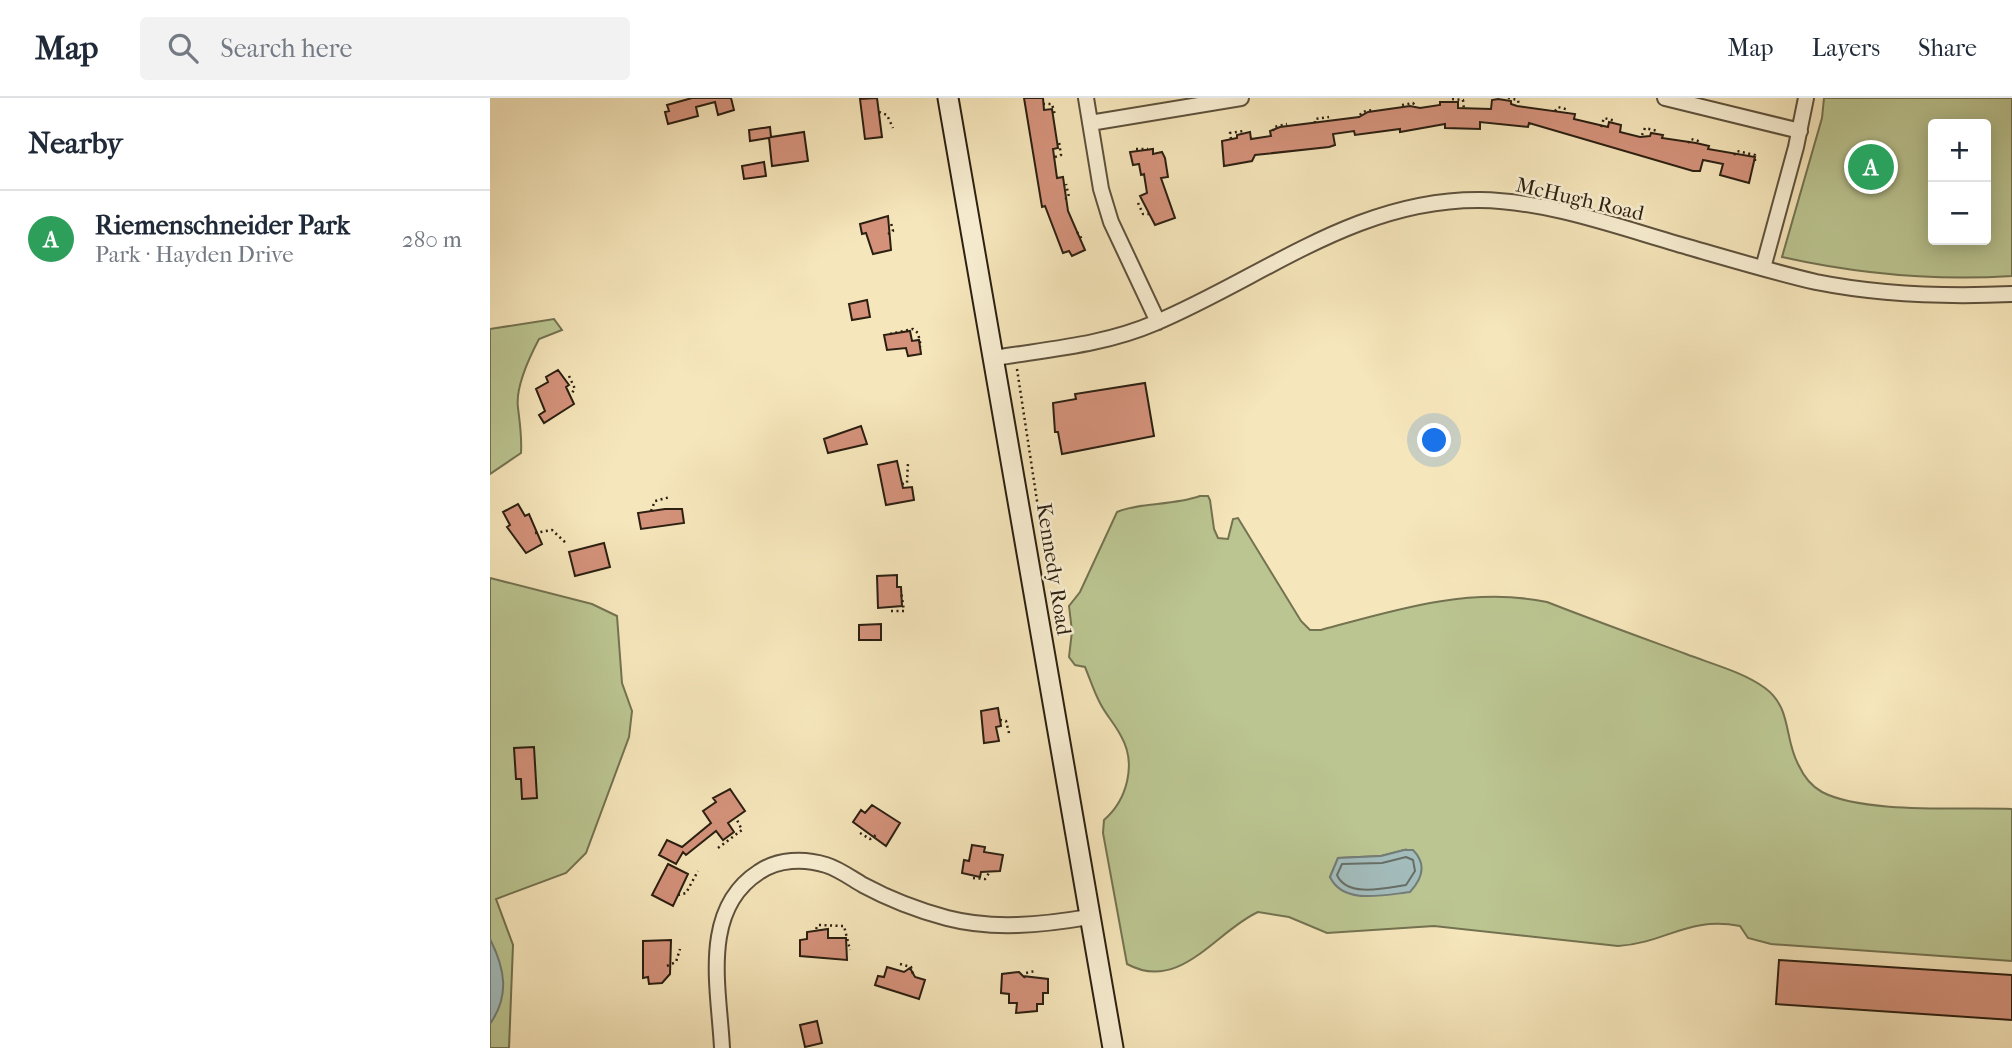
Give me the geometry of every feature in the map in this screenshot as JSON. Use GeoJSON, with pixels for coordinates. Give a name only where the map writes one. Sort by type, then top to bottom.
{"type":"FeatureCollection","features":[{"type":"Feature","properties":{"kind":"main road","name":"Kennedy Road"},"geometry":{"type":"LineString","coordinates":[[948,98],[1113,1048]]}},
{"type":"Feature","properties":{"kind":"street"},"geometry":{"type":"LineString","coordinates":[[1086,98],[1101,188],[1111,222],[1158,322]]}},
{"type":"Feature","properties":{"kind":"street"},"geometry":{"type":"LineString","coordinates":[[1090,123],[1241,98]]}},
{"type":"Feature","properties":{"kind":"street"},"geometry":{"type":"LineString","coordinates":[[1665,98],[1800,131]]}},
{"type":"Feature","properties":{"kind":"street"},"geometry":{"type":"LineString","coordinates":[[1763,268],[1800,131],[1806,98]]}},
{"type":"Feature","properties":{"kind":"street","name":"McHugh Road"},"geometry":{"type":"LineString","coordinates":[[995,358],[1115,339],[1158,322],[1312,241],[1367,218],[1429,203],[1481,200],[1537,206],[1817,282],[1884,292],[1949,296],[2012,294]]}},
{"type":"Feature","properties":{"kind":"street"},"geometry":{"type":"LineString","coordinates":[[722,1048],[720,926],[727,904],[739,888],[773,865],[800,860],[827,865],[892,900],[965,923],[1021,926],[1089,918]]}},
{"type":"Feature","properties":{"kind":"path"},"geometry":{"type":"LineString","coordinates":[[1508,98],[1518,100],[1518,106]]}},
{"type":"Feature","properties":{"kind":"path"},"geometry":{"type":"LineString","coordinates":[[1452,99],[1463,100],[1464,110]]}},
{"type":"Feature","properties":{"kind":"path"},"geometry":{"type":"LineString","coordinates":[[1402,105],[1413,103],[1416,107]]}},
{"type":"Feature","properties":{"kind":"path"},"geometry":{"type":"LineString","coordinates":[[1043,104],[1052,104],[1055,115]]}},
{"type":"Feature","properties":{"kind":"path"},"geometry":{"type":"LineString","coordinates":[[1555,111],[1558,107],[1569,110]]}},
{"type":"Feature","properties":{"kind":"path"},"geometry":{"type":"LineString","coordinates":[[1360,115],[1372,110]]}},
{"type":"Feature","properties":{"kind":"path"},"geometry":{"type":"LineString","coordinates":[[879,113],[887,115],[893,128]]}},
{"type":"Feature","properties":{"kind":"path"},"geometry":{"type":"LineString","coordinates":[[1315,123],[1315,119],[1329,117]]}},
{"type":"Feature","properties":{"kind":"path"},"geometry":{"type":"LineString","coordinates":[[1601,127],[1604,118],[1616,121]]}},
{"type":"Feature","properties":{"kind":"path"},"geometry":{"type":"LineString","coordinates":[[1273,131],[1274,127],[1287,124]]}},
{"type":"Feature","properties":{"kind":"path"},"geometry":{"type":"LineString","coordinates":[[1642,135],[1645,128],[1658,131]]}},
{"type":"Feature","properties":{"kind":"path"},"geometry":{"type":"LineString","coordinates":[[1231,139],[1230,133],[1243,131]]}},
{"type":"Feature","properties":{"kind":"path"},"geometry":{"type":"LineString","coordinates":[[1688,143],[1691,139],[1702,142]]}},
{"type":"Feature","properties":{"kind":"path"},"geometry":{"type":"LineString","coordinates":[[1055,157],[1061,155],[1059,142]]}},
{"type":"Feature","properties":{"kind":"path"},"geometry":{"type":"LineString","coordinates":[[1136,149],[1148,149]]}},
{"type":"Feature","properties":{"kind":"path"},"geometry":{"type":"LineString","coordinates":[[1734,155],[1737,151],[1755,155],[1755,164]]}},
{"type":"Feature","properties":{"kind":"path"},"geometry":{"type":"LineString","coordinates":[[1065,199],[1069,197],[1066,184]]}},
{"type":"Feature","properties":{"kind":"path"},"geometry":{"type":"LineString","coordinates":[[1138,203],[1143,214],[1151,214]]}},
{"type":"Feature","properties":{"kind":"path"},"geometry":{"type":"LineString","coordinates":[[888,234],[893,231],[891,223]]}},
{"type":"Feature","properties":{"kind":"path"},"geometry":{"type":"LineString","coordinates":[[1076,232],[1079,231],[1082,239]]}},
{"type":"Feature","properties":{"kind":"path"},"geometry":{"type":"LineString","coordinates":[[890,334],[914,329],[918,333],[921,347]]}},
{"type":"Feature","properties":{"kind":"path"},"geometry":{"type":"LineString","coordinates":[[1019,374],[1038,499]]}},
{"type":"Feature","properties":{"kind":"path"},"geometry":{"type":"LineString","coordinates":[[569,376],[575,386],[570,395]]}},
{"type":"Feature","properties":{"kind":"path"},"geometry":{"type":"LineString","coordinates":[[902,484],[906,483],[908,462]]}},
{"type":"Feature","properties":{"kind":"path"},"geometry":{"type":"LineString","coordinates":[[651,511],[655,501],[670,498]]}},
{"type":"Feature","properties":{"kind":"path"},"geometry":{"type":"LineString","coordinates":[[536,533],[552,530],[567,544]]}},
{"type":"Feature","properties":{"kind":"path"},"geometry":{"type":"LineString","coordinates":[[891,611],[904,611],[901,591]]}},
{"type":"Feature","properties":{"kind":"path"},"geometry":{"type":"LineString","coordinates":[[1000,720],[1006,721],[1009,733]]}},
{"type":"Feature","properties":{"kind":"path"},"geometry":{"type":"LineString","coordinates":[[718,848],[742,830],[736,818]]}},
{"type":"Feature","properties":{"kind":"path"},"geometry":{"type":"LineString","coordinates":[[860,833],[870,839],[876,835]]}},
{"type":"Feature","properties":{"kind":"path"},"geometry":{"type":"LineString","coordinates":[[678,895],[686,893],[698,872]]}},
{"type":"Feature","properties":{"kind":"path"},"geometry":{"type":"LineString","coordinates":[[973,878],[985,879],[989,873]]}},
{"type":"Feature","properties":{"kind":"path"},"geometry":{"type":"LineString","coordinates":[[816,929],[818,925],[844,926],[850,950]]}},
{"type":"Feature","properties":{"kind":"path"},"geometry":{"type":"LineString","coordinates":[[667,966],[676,962],[680,949]]}},
{"type":"Feature","properties":{"kind":"path"},"geometry":{"type":"LineString","coordinates":[[900,964],[911,967],[913,974]]}},
{"type":"Feature","properties":{"kind":"path"},"geometry":{"type":"LineString","coordinates":[[1024,978],[1027,973],[1035,971]]}},
{"type":"Feature","properties":{"kind":"green space"},"geometry":{"type":"Polygon","coordinates":[[[1824,98],[2012,98],[2012,276],[1954,278],[1896,275],[1782,257],[1822,118],[1824,98]]]}},
{"type":"Feature","properties":{"kind":"green space"},"geometry":{"type":"Polygon","coordinates":[[[554,319],[562,330],[539,339],[521,382],[518,400],[521,453],[490,474],[490,329],[554,319]]]}},
{"type":"Feature","properties":{"kind":"green space"},"geometry":{"type":"Polygon","coordinates":[[[1208,496],[1210,500],[1218,538],[1228,539],[1233,519],[1238,518],[1301,621],[1310,630],[1321,630],[1432,602],[1489,597],[1547,602],[1727,669],[1765,688],[1774,696],[1784,714],[1800,768],[1822,792],[1840,799],[1887,807],[2012,809],[2012,961],[1771,944],[1748,938],[1740,926],[1722,924],[1691,927],[1635,944],[1618,946],[1434,926],[1327,933],[1289,917],[1258,912],[1181,965],[1164,971],[1146,971],[1127,964],[1103,833],[1104,820],[1124,792],[1129,770],[1128,758],[1121,736],[1100,703],[1085,667],[1075,665],[1069,657],[1072,631],[1069,606],[1080,592],[1117,512],[1208,496]],[[1404,850],[1381,856],[1338,858],[1330,877],[1361,896],[1404,850]]]}},
{"type":"Feature","properties":{"kind":"green space"},"geometry":{"type":"Polygon","coordinates":[[[490,578],[592,604],[617,616],[622,683],[632,711],[629,737],[586,853],[566,873],[496,899],[513,945],[509,1048],[490,1048],[490,578]]]}},
{"type":"Feature","properties":{"kind":"water"},"geometry":{"type":"Polygon","coordinates":[[[1413,850],[1421,866],[1418,882],[1410,892],[1377,896],[1354,895],[1336,886],[1330,877],[1338,858],[1381,856],[1413,850]]]}},
{"type":"Feature","properties":{"kind":"water"},"geometry":{"type":"Polygon","coordinates":[[[490,939],[502,971],[503,992],[501,1003],[490,1024],[490,939]]]}},
{"type":"Feature","properties":{"kind":"building"},"geometry":{"type":"Polygon","coordinates":[[[692,98],[731,98],[734,110],[718,115],[715,102],[696,107],[698,116],[668,124],[665,112],[669,111],[667,105],[692,98]]]}},
{"type":"Feature","properties":{"kind":"building"},"geometry":{"type":"Polygon","coordinates":[[[877,98],[882,137],[865,139],[860,99],[877,98]]]}},
{"type":"Feature","properties":{"kind":"building"},"geometry":{"type":"Polygon","coordinates":[[[1024,98],[1043,98],[1044,110],[1052,109],[1058,148],[1053,149],[1057,178],[1063,177],[1068,211],[1085,250],[1072,256],[1069,251],[1063,253],[1045,206],[1042,207],[1024,98]]]}},
{"type":"Feature","properties":{"kind":"building"},"geometry":{"type":"Polygon","coordinates":[[[1492,100],[1511,101],[1511,104],[1517,106],[1575,114],[1574,119],[1608,127],[1609,122],[1621,125],[1620,132],[1640,137],[1650,136],[1651,133],[1663,135],[1662,138],[1755,157],[1749,183],[1720,175],[1723,164],[1703,160],[1700,171],[1693,171],[1529,123],[1528,127],[1480,122],[1480,129],[1445,128],[1445,124],[1400,132],[1400,129],[1355,135],[1354,131],[1333,134],[1335,145],[1329,147],[1255,155],[1252,161],[1224,166],[1222,141],[1237,138],[1237,135],[1250,132],[1251,139],[1271,136],[1270,131],[1280,127],[1359,117],[1368,112],[1410,106],[1420,108],[1440,105],[1440,102],[1458,102],[1458,108],[1491,109],[1492,100]]]}},
{"type":"Feature","properties":{"kind":"building"},"geometry":{"type":"Polygon","coordinates":[[[770,127],[771,137],[804,132],[808,161],[772,166],[769,138],[750,141],[749,130],[770,127]]]}},
{"type":"Feature","properties":{"kind":"building"},"geometry":{"type":"Polygon","coordinates":[[[1153,149],[1153,154],[1162,152],[1165,158],[1168,177],[1161,178],[1175,218],[1155,225],[1140,196],[1147,193],[1144,174],[1141,175],[1139,164],[1133,165],[1130,152],[1153,149]]]}},
{"type":"Feature","properties":{"kind":"building"},"geometry":{"type":"Polygon","coordinates":[[[764,162],[766,176],[744,179],[742,166],[764,162]]]}},
{"type":"Feature","properties":{"kind":"building"},"geometry":{"type":"Polygon","coordinates":[[[888,216],[891,250],[873,254],[866,233],[862,234],[860,224],[888,216]]]}},
{"type":"Feature","properties":{"kind":"building"},"geometry":{"type":"Polygon","coordinates":[[[867,300],[870,317],[852,320],[849,304],[867,300]]]}},
{"type":"Feature","properties":{"kind":"building"},"geometry":{"type":"Polygon","coordinates":[[[910,331],[912,341],[919,340],[921,354],[908,356],[906,348],[887,350],[884,335],[910,331]]]}},
{"type":"Feature","properties":{"kind":"building"},"geometry":{"type":"Polygon","coordinates":[[[558,370],[569,385],[566,387],[574,404],[544,423],[539,415],[545,411],[536,389],[548,382],[546,377],[558,370]]]}},
{"type":"Feature","properties":{"kind":"building"},"geometry":{"type":"Polygon","coordinates":[[[1145,383],[1154,436],[1062,454],[1058,432],[1055,432],[1053,403],[1076,399],[1075,394],[1145,383]]]}},
{"type":"Feature","properties":{"kind":"building"},"geometry":{"type":"Polygon","coordinates":[[[861,426],[867,444],[828,453],[824,439],[861,426]]]}},
{"type":"Feature","properties":{"kind":"building"},"geometry":{"type":"Polygon","coordinates":[[[897,461],[903,488],[912,487],[914,500],[886,505],[878,465],[897,461]]]}},
{"type":"Feature","properties":{"kind":"building"},"geometry":{"type":"Polygon","coordinates":[[[518,504],[525,516],[529,514],[542,544],[526,553],[507,527],[510,525],[503,512],[518,504]]]}},
{"type":"Feature","properties":{"kind":"building"},"geometry":{"type":"Polygon","coordinates":[[[682,509],[684,523],[641,529],[638,513],[682,509]]]}},
{"type":"Feature","properties":{"kind":"building"},"geometry":{"type":"Polygon","coordinates":[[[604,543],[610,567],[575,576],[569,552],[604,543]]]}},
{"type":"Feature","properties":{"kind":"building"},"geometry":{"type":"Polygon","coordinates":[[[897,575],[902,606],[878,608],[877,576],[897,575]]]}},
{"type":"Feature","properties":{"kind":"building"},"geometry":{"type":"Polygon","coordinates":[[[881,624],[881,640],[859,640],[859,625],[881,624]]]}},
{"type":"Feature","properties":{"kind":"building"},"geometry":{"type":"Polygon","coordinates":[[[998,708],[1001,726],[996,727],[999,741],[984,743],[981,711],[998,708]]]}},
{"type":"Feature","properties":{"kind":"building"},"geometry":{"type":"Polygon","coordinates":[[[534,747],[537,798],[522,799],[521,779],[516,779],[514,748],[534,747]]]}},
{"type":"Feature","properties":{"kind":"building"},"geometry":{"type":"Polygon","coordinates":[[[730,789],[745,811],[728,823],[734,832],[723,840],[716,831],[686,855],[683,852],[676,864],[659,855],[667,840],[682,847],[711,823],[703,811],[716,802],[713,798],[730,789]]]}},
{"type":"Feature","properties":{"kind":"building"},"geometry":{"type":"Polygon","coordinates":[[[872,805],[900,823],[886,846],[853,822],[861,810],[865,813],[872,805]]]}},
{"type":"Feature","properties":{"kind":"building"},"geometry":{"type":"Polygon","coordinates":[[[972,845],[985,847],[984,852],[1003,855],[1000,871],[981,872],[980,877],[962,873],[964,860],[969,861],[972,845]]]}},
{"type":"Feature","properties":{"kind":"building"},"geometry":{"type":"Polygon","coordinates":[[[668,864],[688,874],[673,906],[652,895],[668,864]]]}},
{"type":"Feature","properties":{"kind":"building"},"geometry":{"type":"Polygon","coordinates":[[[828,929],[828,938],[846,938],[847,960],[800,956],[800,940],[807,939],[807,932],[828,929]]]}},
{"type":"Feature","properties":{"kind":"building"},"geometry":{"type":"Polygon","coordinates":[[[671,940],[670,974],[662,983],[649,984],[648,977],[643,978],[643,941],[671,940]]]}},
{"type":"Feature","properties":{"kind":"building"},"geometry":{"type":"Polygon","coordinates":[[[1779,960],[2012,975],[2012,1020],[1776,1004],[1779,960]]]}},
{"type":"Feature","properties":{"kind":"building"},"geometry":{"type":"Polygon","coordinates":[[[887,967],[904,972],[910,968],[915,977],[925,980],[919,999],[875,985],[878,976],[884,977],[887,967]]]}},
{"type":"Feature","properties":{"kind":"building"},"geometry":{"type":"Polygon","coordinates":[[[1019,972],[1023,976],[1048,979],[1048,993],[1043,993],[1043,1004],[1037,1004],[1037,1011],[1016,1013],[1017,1003],[1009,1003],[1009,994],[1001,993],[1002,974],[1019,972]]]}},
{"type":"Feature","properties":{"kind":"building"},"geometry":{"type":"Polygon","coordinates":[[[817,1021],[822,1043],[805,1047],[800,1025],[817,1021]]]}},
{"type":"Feature","properties":{"kind":"place","name":"Riemenschneider Park"},"geometry":{"type":"Point","coordinates":[1871,167]}}]}
